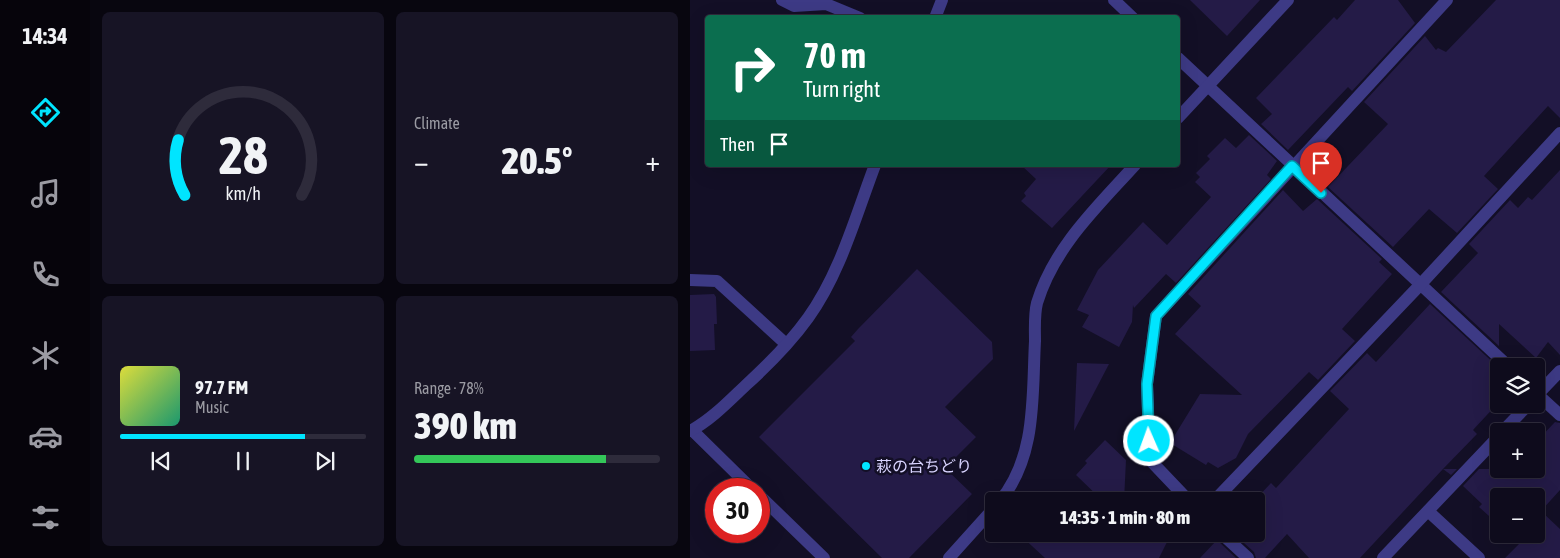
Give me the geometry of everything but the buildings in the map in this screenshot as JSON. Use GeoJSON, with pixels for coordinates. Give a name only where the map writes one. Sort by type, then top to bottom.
{"type":"FeatureCollection","features":[{"type":"Feature","properties":{"kind":"street"},"geometry":{"type":"LineString","coordinates":[[782,0],[794,6],[826,4],[853,15]]}},
{"type":"Feature","properties":{"kind":"street"},"geometry":{"type":"LineString","coordinates":[[936,15],[942,0]]}},
{"type":"Feature","properties":{"kind":"street"},"geometry":{"type":"LineString","coordinates":[[1114,0],[1130,15]]}},
{"type":"Feature","properties":{"kind":"street"},"geometry":{"type":"LineString","coordinates":[[1180,116],[1288,0]]}},
{"type":"Feature","properties":{"kind":"street"},"geometry":{"type":"LineString","coordinates":[[1180,492],[1150,460],[1147,384],[1156,316],[1292,166],[1447,0]]}},
{"type":"Feature","properties":{"kind":"street"},"geometry":{"type":"LineString","coordinates":[[1180,60],[1499,358]]}},
{"type":"Feature","properties":{"kind":"street"},"geometry":{"type":"LineString","coordinates":[[1223,492],[1420,285],[1560,133]]}},
{"type":"Feature","properties":{"kind":"street"},"geometry":{"type":"LineString","coordinates":[[740,478],[691,431],[728,403],[769,364],[808,319],[821,297],[875,167]]}},
{"type":"Feature","properties":{"kind":"street"},"geometry":{"type":"LineString","coordinates":[[1006,492],[1019,472],[1029,442],[1037,305],[1051,268],[1073,233],[1133,167]]}},
{"type":"Feature","properties":{"kind":"street"},"geometry":{"type":"LineString","coordinates":[[690,280],[717,280],[786,344]]}},
{"type":"Feature","properties":{"kind":"street"},"geometry":{"type":"LineString","coordinates":[[1545,387],[1560,371]]}},
{"type":"Feature","properties":{"kind":"street"},"geometry":{"type":"LineString","coordinates":[[1545,404],[1560,415]]}},
{"type":"Feature","properties":{"kind":"street"},"geometry":{"type":"LineString","coordinates":[[1511,423],[1520,413]]}},
{"type":"Feature","properties":{"kind":"street"},"geometry":{"type":"LineString","coordinates":[[1384,558],[1490,446]]}},
{"type":"Feature","properties":{"kind":"street"},"geometry":{"type":"LineString","coordinates":[[770,506],[824,558]]}},
{"type":"Feature","properties":{"kind":"street"},"geometry":{"type":"LineString","coordinates":[[1428,511],[1479,558]]}},
{"type":"Feature","properties":{"kind":"street"},"geometry":{"type":"LineString","coordinates":[[949,558],[985,518]]}},
{"type":"Feature","properties":{"kind":"street"},"geometry":{"type":"LineString","coordinates":[[1231,542],[1248,558]]}},
{"type":"Feature","properties":{"kind":"place","name":"萩の台ちどり"},"geometry":{"type":"Point","coordinates":[866,466]}},
{"type":"Feature","properties":{"kind":"route"},"geometry":{"type":"LineString","coordinates":[[1149,441],[1147,384],[1156,316],[1292,166],[1321,193]]}}]}
